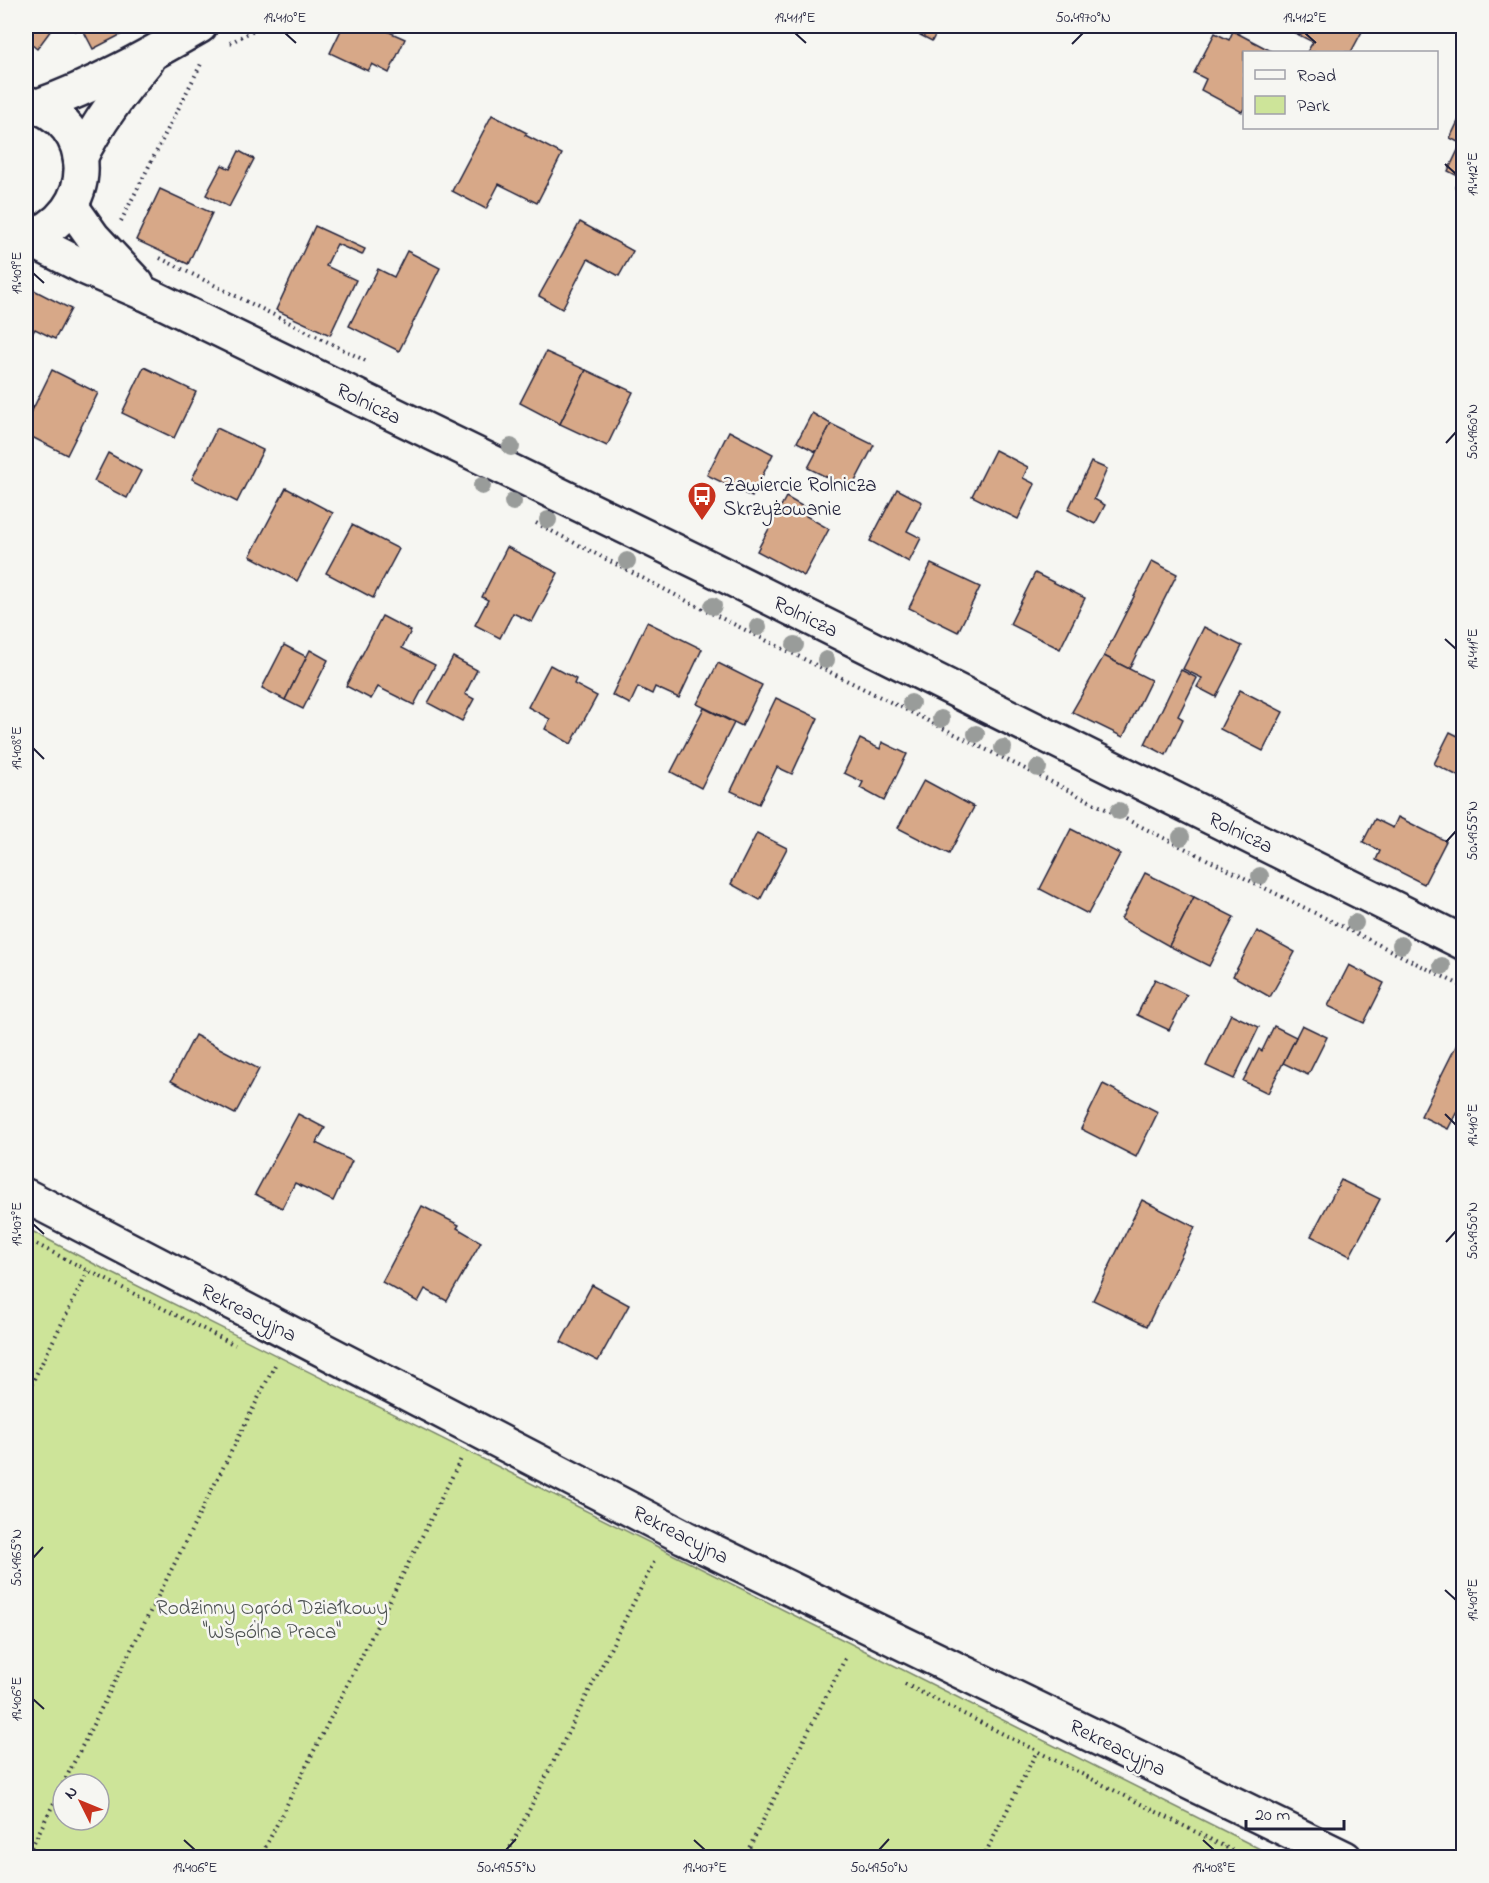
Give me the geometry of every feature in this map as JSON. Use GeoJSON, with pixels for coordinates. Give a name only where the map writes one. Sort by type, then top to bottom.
{"type":"FeatureCollection","features":[{"type":"Feature","properties":{"kind":"street"},"geometry":{"type":"LineString","coordinates":[[32,105],[68,94],[156,51],[209,43]]}},
{"type":"Feature","properties":{"kind":"street"},"geometry":{"type":"LineString","coordinates":[[80,159],[110,106],[156,51]]}},
{"type":"Feature","properties":{"kind":"street"},"geometry":{"type":"LineString","coordinates":[[26,238],[44,231],[62,219],[74,201],[81,180],[80,159],[73,138],[58,119],[32,105]]}},
{"type":"Feature","properties":{"kind":"street","name":"Rolnicza"},"geometry":{"type":"LineString","coordinates":[[70,206],[93,237],[146,294]]}},
{"type":"Feature","properties":{"kind":"street","name":"Rolnicza"},"geometry":{"type":"LineString","coordinates":[[26,238],[715,570],[1464,943]]}},
{"type":"Feature","properties":{"kind":"street","name":"Rekreacyjna"},"geometry":{"type":"LineString","coordinates":[[26,1196],[684,1537],[1345,1857]]}},
{"type":"Feature","properties":{"kind":"path"},"geometry":{"type":"LineString","coordinates":[[119,225],[209,43],[261,26]]}},
{"type":"Feature","properties":{"kind":"path"},"geometry":{"type":"LineString","coordinates":[[527,519],[685,600],[1464,987]]}},
{"type":"Feature","properties":{"kind":"path"},"geometry":{"type":"LineString","coordinates":[[26,1395],[88,1271]]}},
{"type":"Feature","properties":{"kind":"path"},"geometry":{"type":"LineString","coordinates":[[69,1772],[275,1365]]}},
{"type":"Feature","properties":{"kind":"path"},"geometry":{"type":"LineString","coordinates":[[260,1857],[461,1459]]}},
{"type":"Feature","properties":{"kind":"path"},"geometry":{"type":"LineString","coordinates":[[505,1857],[656,1558]]}},
{"type":"Feature","properties":{"kind":"path"},"geometry":{"type":"LineString","coordinates":[[744,1857],[847,1655]]}},
{"type":"Feature","properties":{"kind":"path"},"geometry":{"type":"LineString","coordinates":[[983,1857],[1037,1751]]}},
{"type":"Feature","properties":{"kind":"path"},"geometry":{"type":"LineString","coordinates":[[26,1857],[51,1808]]}},
{"type":"Feature","properties":{"kind":"path"},"geometry":{"type":"LineString","coordinates":[[1220,1857],[1226,1847]]}},
{"type":"Feature","properties":{"kind":"green space","name":"Rodzinny Ogród Działkowy \"Wspólna Praca\""},"geometry":{"type":"Polygon","coordinates":[[[26,1228],[100,1267],[1276,1857],[26,1857],[26,1228]]]}},
{"type":"Feature","properties":{"kind":"building"},"geometry":{"type":"Polygon","coordinates":[[[26,26],[54,26],[37,49],[26,40],[26,26]]]}},
{"type":"Feature","properties":{"kind":"building"},"geometry":{"type":"Polygon","coordinates":[[[72,26],[127,26],[130,30],[93,49],[82,28],[75,31],[72,26]]]}},
{"type":"Feature","properties":{"kind":"building"},"geometry":{"type":"Polygon","coordinates":[[[343,26],[392,26],[389,32],[405,39],[389,73],[372,64],[368,71],[330,53],[343,26]]]}},
{"type":"Feature","properties":{"kind":"building"},"geometry":{"type":"Polygon","coordinates":[[[912,26],[940,26],[932,41],[910,30],[912,26]]]}},
{"type":"Feature","properties":{"kind":"building"},"geometry":{"type":"Polygon","coordinates":[[[1296,26],[1365,26],[1352,51],[1308,51],[1313,42],[1293,32],[1296,26]]]}},
{"type":"Feature","properties":{"kind":"building"},"geometry":{"type":"Polygon","coordinates":[[[1233,31],[1271,51],[1243,51],[1242,112],[1201,90],[1206,79],[1194,73],[1215,33],[1229,40],[1233,31]]]}},
{"type":"Feature","properties":{"kind":"building"},"geometry":{"type":"Polygon","coordinates":[[[1464,109],[1464,145],[1450,138],[1464,109]]]}},
{"type":"Feature","properties":{"kind":"building"},"geometry":{"type":"Polygon","coordinates":[[[492,115],[562,154],[537,203],[499,184],[486,209],[452,191],[492,115]]]}},
{"type":"Feature","properties":{"kind":"building"},"geometry":{"type":"Polygon","coordinates":[[[1459,148],[1464,150],[1464,191],[1455,187],[1460,177],[1448,171],[1459,148]]]}},
{"type":"Feature","properties":{"kind":"building"},"geometry":{"type":"Polygon","coordinates":[[[239,151],[254,159],[229,207],[206,195],[222,165],[230,169],[239,151]]]}},
{"type":"Feature","properties":{"kind":"building"},"geometry":{"type":"Polygon","coordinates":[[[160,189],[212,213],[188,264],[136,240],[160,189]]]}},
{"type":"Feature","properties":{"kind":"building"},"geometry":{"type":"Polygon","coordinates":[[[580,222],[633,251],[619,276],[588,259],[562,309],[539,296],[580,222]]]}},
{"type":"Feature","properties":{"kind":"building"},"geometry":{"type":"Polygon","coordinates":[[[315,226],[365,249],[362,255],[337,244],[326,266],[356,280],[330,335],[276,310],[315,226]]]}},
{"type":"Feature","properties":{"kind":"building"},"geometry":{"type":"Polygon","coordinates":[[[407,251],[440,268],[399,351],[349,326],[378,269],[394,277],[407,251]]]}},
{"type":"Feature","properties":{"kind":"building"},"geometry":{"type":"Polygon","coordinates":[[[26,286],[71,309],[55,339],[35,329],[26,345],[26,286]]]}},
{"type":"Feature","properties":{"kind":"building"},"geometry":{"type":"Polygon","coordinates":[[[546,352],[586,370],[560,424],[520,403],[546,352]]]}},
{"type":"Feature","properties":{"kind":"building"},"geometry":{"type":"Polygon","coordinates":[[[144,367],[196,392],[174,438],[122,413],[144,367]]]}},
{"type":"Feature","properties":{"kind":"building"},"geometry":{"type":"Polygon","coordinates":[[[52,370],[98,393],[67,455],[26,434],[26,423],[52,370]]]}},
{"type":"Feature","properties":{"kind":"building"},"geometry":{"type":"Polygon","coordinates":[[[586,370],[633,392],[607,446],[560,424],[586,370]]]}},
{"type":"Feature","properties":{"kind":"building"},"geometry":{"type":"Polygon","coordinates":[[[26,403],[33,407],[26,422],[26,403]]]}},
{"type":"Feature","properties":{"kind":"building"},"geometry":{"type":"Polygon","coordinates":[[[812,413],[831,424],[816,452],[797,442],[812,413]]]}},
{"type":"Feature","properties":{"kind":"building"},"geometry":{"type":"Polygon","coordinates":[[[831,424],[874,445],[851,489],[808,468],[831,424]]]}},
{"type":"Feature","properties":{"kind":"building"},"geometry":{"type":"Polygon","coordinates":[[[217,428],[263,450],[237,502],[192,479],[217,428]]]}},
{"type":"Feature","properties":{"kind":"building"},"geometry":{"type":"Polygon","coordinates":[[[729,431],[773,454],[752,497],[707,475],[729,431]]]}},
{"type":"Feature","properties":{"kind":"building"},"geometry":{"type":"Polygon","coordinates":[[[995,450],[1028,467],[1023,478],[1035,484],[1018,519],[972,496],[995,450]]]}},
{"type":"Feature","properties":{"kind":"building"},"geometry":{"type":"Polygon","coordinates":[[[108,453],[141,471],[127,498],[94,481],[108,453]]]}},
{"type":"Feature","properties":{"kind":"building"},"geometry":{"type":"Polygon","coordinates":[[[1091,462],[1107,469],[1094,499],[1105,505],[1095,524],[1068,510],[1091,462]]]}},
{"type":"Feature","properties":{"kind":"building"},"geometry":{"type":"Polygon","coordinates":[[[286,488],[333,513],[297,581],[250,556],[286,488]]]}},
{"type":"Feature","properties":{"kind":"building"},"geometry":{"type":"Polygon","coordinates":[[[897,489],[922,502],[907,531],[921,538],[909,562],[870,541],[897,489]]]}},
{"type":"Feature","properties":{"kind":"building"},"geometry":{"type":"Polygon","coordinates":[[[786,497],[809,510],[806,516],[829,529],[804,576],[757,551],[786,497]]]}},
{"type":"Feature","properties":{"kind":"building"},"geometry":{"type":"Polygon","coordinates":[[[352,525],[399,549],[373,598],[326,573],[352,525]]]}},
{"type":"Feature","properties":{"kind":"building"},"geometry":{"type":"Polygon","coordinates":[[[507,547],[558,573],[532,622],[513,613],[500,638],[475,625],[488,600],[482,597],[507,547]]]}},
{"type":"Feature","properties":{"kind":"building"},"geometry":{"type":"Polygon","coordinates":[[[1152,561],[1177,574],[1129,669],[1104,656],[1152,561]]]}},
{"type":"Feature","properties":{"kind":"building"},"geometry":{"type":"Polygon","coordinates":[[[931,564],[980,587],[958,632],[909,608],[931,564]]]}},
{"type":"Feature","properties":{"kind":"building"},"geometry":{"type":"Polygon","coordinates":[[[1035,573],[1085,598],[1060,649],[1010,624],[1035,573]]]}},
{"type":"Feature","properties":{"kind":"building"},"geometry":{"type":"Polygon","coordinates":[[[382,616],[411,631],[402,648],[435,665],[414,705],[378,687],[371,699],[346,686],[382,616]]]}},
{"type":"Feature","properties":{"kind":"building"},"geometry":{"type":"Polygon","coordinates":[[[647,622],[702,649],[679,698],[655,687],[652,694],[638,687],[630,704],[612,695],[647,622]]]}},
{"type":"Feature","properties":{"kind":"building"},"geometry":{"type":"Polygon","coordinates":[[[1204,627],[1242,646],[1216,697],[1197,687],[1202,678],[1183,669],[1204,627]]]}},
{"type":"Feature","properties":{"kind":"building"},"geometry":{"type":"Polygon","coordinates":[[[284,645],[307,657],[285,700],[262,688],[284,645]]]}},
{"type":"Feature","properties":{"kind":"building"},"geometry":{"type":"Polygon","coordinates":[[[310,650],[328,660],[303,709],[285,700],[310,650]]]}},
{"type":"Feature","properties":{"kind":"building"},"geometry":{"type":"Polygon","coordinates":[[[1104,656],[1151,680],[1123,737],[1072,712],[1104,656]]]}},
{"type":"Feature","properties":{"kind":"building"},"geometry":{"type":"Polygon","coordinates":[[[453,657],[477,670],[465,694],[474,699],[462,721],[428,703],[453,657]]]}},
{"type":"Feature","properties":{"kind":"building"},"geometry":{"type":"Polygon","coordinates":[[[718,663],[762,685],[742,726],[697,704],[718,663]]]}},
{"type":"Feature","properties":{"kind":"building"},"geometry":{"type":"Polygon","coordinates":[[[550,665],[576,679],[574,684],[597,696],[571,744],[545,729],[550,719],[528,707],[550,665]]]}},
{"type":"Feature","properties":{"kind":"building"},"geometry":{"type":"Polygon","coordinates":[[[1181,670],[1197,678],[1178,716],[1183,719],[1166,755],[1145,744],[1181,670]]]}},
{"type":"Feature","properties":{"kind":"building"},"geometry":{"type":"Polygon","coordinates":[[[1240,690],[1283,712],[1263,751],[1220,729],[1240,690]]]}},
{"type":"Feature","properties":{"kind":"building"},"geometry":{"type":"Polygon","coordinates":[[[776,698],[818,718],[792,774],[777,767],[759,804],[731,791],[776,698]]]}},
{"type":"Feature","properties":{"kind":"building"},"geometry":{"type":"Polygon","coordinates":[[[704,708],[734,723],[701,788],[671,772],[704,708]]]}},
{"type":"Feature","properties":{"kind":"building"},"geometry":{"type":"Polygon","coordinates":[[[1450,732],[1464,739],[1464,779],[1434,764],[1450,732]]]}},
{"type":"Feature","properties":{"kind":"building"},"geometry":{"type":"Polygon","coordinates":[[[860,739],[880,749],[882,742],[907,754],[884,801],[860,788],[863,782],[844,773],[860,739]]]}},
{"type":"Feature","properties":{"kind":"building"},"geometry":{"type":"Polygon","coordinates":[[[924,780],[974,807],[949,854],[898,828],[924,780]]]}},
{"type":"Feature","properties":{"kind":"building"},"geometry":{"type":"Polygon","coordinates":[[[1398,817],[1446,841],[1424,884],[1376,860],[1380,851],[1363,842],[1375,819],[1393,828],[1398,817]]]}},
{"type":"Feature","properties":{"kind":"building"},"geometry":{"type":"Polygon","coordinates":[[[1071,829],[1120,854],[1088,914],[1040,889],[1071,829]]]}},
{"type":"Feature","properties":{"kind":"building"},"geometry":{"type":"Polygon","coordinates":[[[757,833],[787,848],[760,900],[731,884],[757,833]]]}},
{"type":"Feature","properties":{"kind":"building"},"geometry":{"type":"Polygon","coordinates":[[[1145,873],[1194,897],[1169,946],[1121,919],[1145,873]]]}},
{"type":"Feature","properties":{"kind":"building"},"geometry":{"type":"Polygon","coordinates":[[[1194,897],[1234,917],[1209,966],[1169,946],[1194,897]]]}},
{"type":"Feature","properties":{"kind":"building"},"geometry":{"type":"Polygon","coordinates":[[[1257,931],[1295,952],[1270,997],[1233,976],[1257,931]]]}},
{"type":"Feature","properties":{"kind":"building"},"geometry":{"type":"Polygon","coordinates":[[[1349,965],[1384,983],[1364,1023],[1328,1006],[1349,965]]]}},
{"type":"Feature","properties":{"kind":"building"},"geometry":{"type":"Polygon","coordinates":[[[1155,979],[1187,995],[1169,1030],[1137,1015],[1155,979]]]}},
{"type":"Feature","properties":{"kind":"building"},"geometry":{"type":"Polygon","coordinates":[[[1231,1014],[1259,1027],[1234,1079],[1206,1066],[1231,1014]]]}},
{"type":"Feature","properties":{"kind":"building"},"geometry":{"type":"Polygon","coordinates":[[[1302,1025],[1327,1037],[1308,1075],[1283,1063],[1302,1025]]]}},
{"type":"Feature","properties":{"kind":"building"},"geometry":{"type":"Polygon","coordinates":[[[1274,1026],[1296,1037],[1268,1093],[1243,1081],[1259,1049],[1262,1051],[1274,1026]]]}},
{"type":"Feature","properties":{"kind":"building"},"geometry":{"type":"Polygon","coordinates":[[[1464,1030],[1464,1098],[1448,1129],[1421,1116],[1464,1030]]]}},
{"type":"Feature","properties":{"kind":"building"},"geometry":{"type":"Polygon","coordinates":[[[195,1035],[259,1069],[235,1114],[171,1081],[195,1035]]]}},
{"type":"Feature","properties":{"kind":"building"},"geometry":{"type":"Polygon","coordinates":[[[1103,1084],[1158,1112],[1136,1157],[1081,1129],[1103,1084]]]}},
{"type":"Feature","properties":{"kind":"building"},"geometry":{"type":"Polygon","coordinates":[[[298,1114],[325,1128],[316,1143],[352,1161],[333,1201],[295,1183],[282,1208],[255,1194],[298,1114]]]}},
{"type":"Feature","properties":{"kind":"building"},"geometry":{"type":"Polygon","coordinates":[[[1341,1180],[1380,1199],[1350,1256],[1311,1236],[1341,1180]]]}},
{"type":"Feature","properties":{"kind":"building"},"geometry":{"type":"Polygon","coordinates":[[[1142,1200],[1195,1227],[1147,1326],[1093,1300],[1142,1200]]]}},
{"type":"Feature","properties":{"kind":"building"},"geometry":{"type":"Polygon","coordinates":[[[422,1206],[459,1225],[457,1228],[481,1242],[447,1301],[425,1289],[418,1302],[382,1282],[422,1206]]]}},
{"type":"Feature","properties":{"kind":"building"},"geometry":{"type":"Polygon","coordinates":[[[592,1285],[629,1305],[598,1361],[561,1342],[592,1285]]]}},
{"type":"Feature","properties":{"kind":"place","name":"Zawiercie Rolnicza Skrzyżowanie"},"geometry":{"type":"Point","coordinates":[702,522]}}]}
